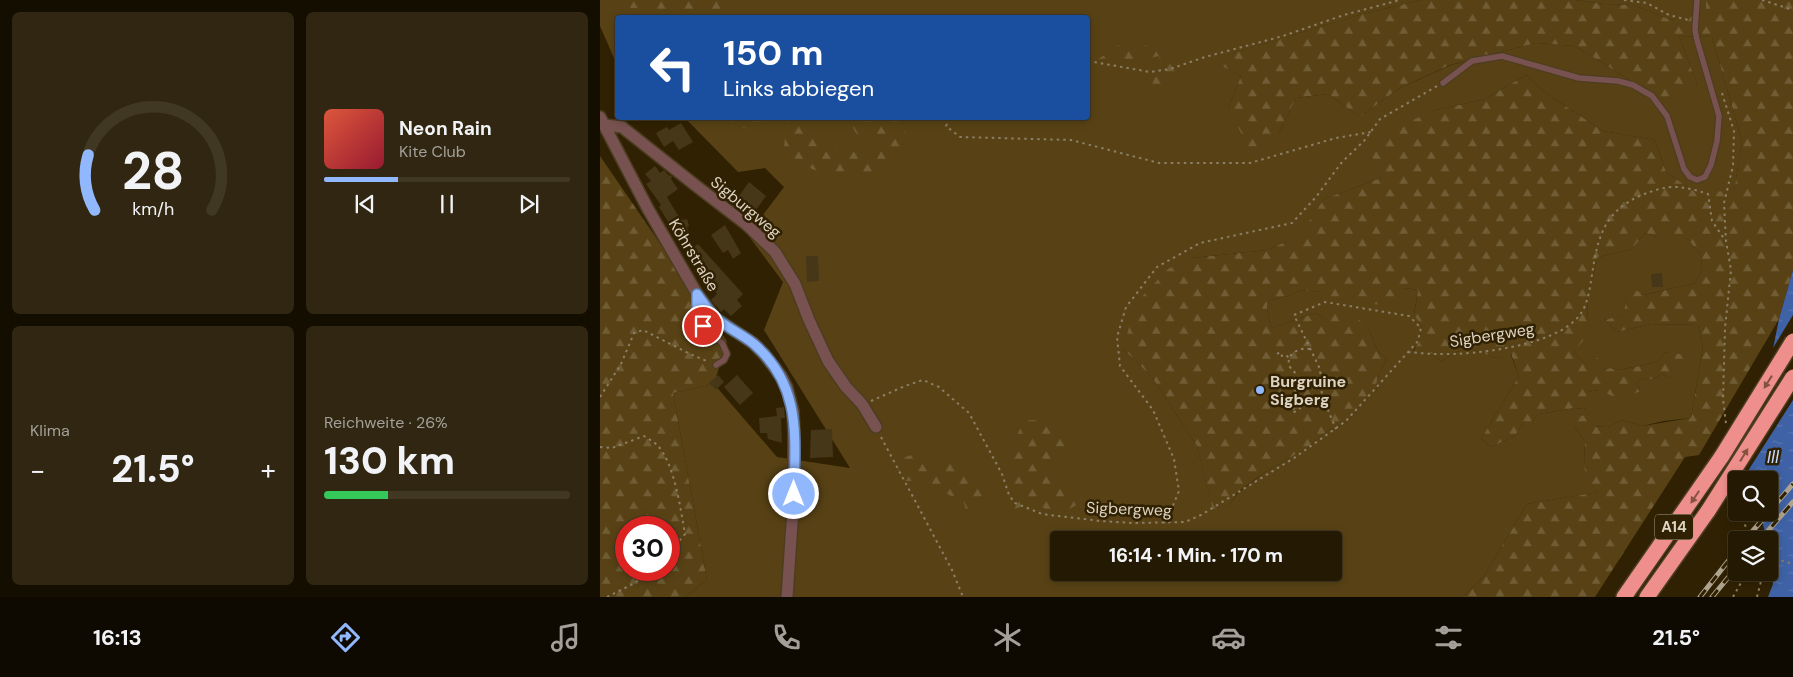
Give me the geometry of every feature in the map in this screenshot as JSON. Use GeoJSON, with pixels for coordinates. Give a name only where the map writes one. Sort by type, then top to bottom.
{"type":"FeatureCollection","features":[{"type":"Feature","properties":{"kind":"highway","name":"A14"},"geometry":{"type":"LineString","coordinates":[[1624,597],[1722,456],[1793,341]]}},
{"type":"Feature","properties":{"kind":"highway","name":"A14"},"geometry":{"type":"LineString","coordinates":[[1647,597],[1708,511],[1793,377]]}},
{"type":"Feature","properties":{"kind":"street","name":"Köhrstraße"},"geometry":{"type":"LineString","coordinates":[[602,121],[648,209],[697,294],[715,318],[753,344],[764,354],[781,376],[787,388],[794,434],[794,494],[787,597]]}},
{"type":"Feature","properties":{"kind":"street","name":"Sigburgweg"},"geometry":{"type":"LineString","coordinates":[[602,121],[622,127],[747,225],[776,252],[795,284],[828,361],[846,387],[862,404],[876,427]]}},
{"type":"Feature","properties":{"kind":"lane"},"geometry":{"type":"LineString","coordinates":[[1443,83],[1472,61],[1502,56],[1579,78],[1618,81],[1634,85],[1652,96],[1667,116],[1684,169],[1690,178],[1697,180],[1705,177],[1711,165],[1717,141],[1718,116],[1697,40],[1697,0]]}},
{"type":"Feature","properties":{"kind":"lane"},"geometry":{"type":"LineString","coordinates":[[697,294],[697,314],[703,326],[722,343],[727,354],[724,360],[716,365]]}},
{"type":"Feature","properties":{"kind":"path"},"geometry":{"type":"LineString","coordinates":[[1090,61],[1150,72],[1170,69],[1205,57],[1283,36],[1344,15],[1400,0]]}},
{"type":"Feature","properties":{"kind":"path"},"geometry":{"type":"LineString","coordinates":[[1624,0],[1647,3],[1669,15],[1696,22]]}},
{"type":"Feature","properties":{"kind":"path"},"geometry":{"type":"LineString","coordinates":[[1762,0],[1793,10]]}},
{"type":"Feature","properties":{"kind":"path"},"geometry":{"type":"LineString","coordinates":[[1164,523],[1178,491],[1174,459],[1153,410],[1120,366],[1117,338],[1126,307],[1158,268],[1200,243],[1292,223],[1316,197],[1342,162],[1364,142],[1380,119],[1443,83]]}},
{"type":"Feature","properties":{"kind":"path"},"geometry":{"type":"LineString","coordinates":[[1720,88],[1734,131],[1733,166],[1724,203],[1726,240],[1731,270],[1725,328],[1723,399],[1726,424]]}},
{"type":"Feature","properties":{"kind":"path"},"geometry":{"type":"LineString","coordinates":[[949,120],[946,126],[960,137],[1071,140],[1158,163],[1250,163],[1336,138],[1371,132]]}},
{"type":"Feature","properties":{"kind":"path","name":"Sigbergweg"},"geometry":{"type":"LineString","coordinates":[[1408,352],[1439,354],[1478,352],[1530,343],[1556,334],[1578,317],[1589,298],[1596,250],[1603,227],[1613,214],[1629,200],[1650,192],[1676,186],[1708,194],[1712,221],[1726,240]]}},
{"type":"Feature","properties":{"kind":"path","name":"Sigbergweg"},"geometry":{"type":"LineString","coordinates":[[862,404],[923,380],[940,387],[969,413],[992,454],[1002,474],[1009,495],[1015,503],[1042,514],[1100,521],[1185,522],[1201,515],[1294,458],[1346,421],[1418,341],[1421,328],[1409,316],[1325,302],[1294,315],[1304,339],[1312,349]]}},
{"type":"Feature","properties":{"kind":"path"},"geometry":{"type":"LineString","coordinates":[[600,397],[620,364],[634,333],[643,330],[716,365]]}},
{"type":"Feature","properties":{"kind":"path"},"geometry":{"type":"LineString","coordinates":[[1322,396],[1316,403],[1303,406],[1293,413],[1294,405],[1297,403],[1294,380],[1296,374],[1290,366],[1289,358],[1300,348],[1312,349],[1314,360],[1320,369],[1322,396],[1336,428]]}},
{"type":"Feature","properties":{"kind":"path"},"geometry":{"type":"LineString","coordinates":[[1277,354],[1280,352],[1282,356],[1286,355],[1289,358]]}},
{"type":"Feature","properties":{"kind":"path"},"geometry":{"type":"LineString","coordinates":[[876,427],[952,570],[963,597]]}},
{"type":"Feature","properties":{"kind":"path"},"geometry":{"type":"LineString","coordinates":[[600,447],[612,448],[644,436],[657,445],[666,458],[680,502],[685,534],[680,540]]}},
{"type":"Feature","properties":{"kind":"path"},"geometry":{"type":"LineString","coordinates":[[1744,521],[1746,528]]}},
{"type":"Feature","properties":{"kind":"path"},"geometry":{"type":"LineString","coordinates":[[1778,560],[1793,564]]}},
{"type":"Feature","properties":{"kind":"path"},"geometry":{"type":"LineString","coordinates":[[607,597],[638,581]]}},
{"type":"Feature","properties":{"kind":"path"},"geometry":{"type":"LineString","coordinates":[[1733,597],[1742,581]]}},
{"type":"Feature","properties":{"kind":"path"},"geometry":{"type":"LineString","coordinates":[[1757,597],[1761,581]]}},
{"type":"Feature","properties":{"kind":"green space"},"geometry":{"type":"Polygon","coordinates":[[[600,0],[1421,0],[1363,14],[1211,60],[1241,76],[1228,108],[1278,135],[1296,98],[1328,94],[1360,117],[1398,89],[1451,65],[1536,43],[1575,46],[1659,98],[1697,84],[1679,36],[1712,37],[1742,141],[1734,192],[1695,192],[1666,172],[1655,140],[1603,131],[1543,91],[1526,75],[1485,99],[1433,111],[1372,154],[1381,178],[1324,199],[1301,235],[1268,250],[1192,258],[1123,349],[1152,377],[1197,446],[1213,510],[1230,504],[1238,493],[1265,472],[1307,448],[1327,431],[1345,424],[1370,396],[1376,394],[1377,379],[1387,359],[1378,351],[1368,327],[1325,319],[1316,313],[1271,328],[1267,309],[1268,301],[1291,295],[1301,290],[1322,292],[1347,298],[1347,290],[1405,288],[1418,290],[1414,314],[1422,326],[1420,339],[1413,351],[1431,353],[1441,361],[1460,350],[1470,349],[1497,358],[1510,353],[1519,376],[1481,439],[1491,447],[1515,436],[1524,422],[1532,422],[1538,414],[1575,408],[1585,409],[1586,392],[1599,390],[1641,391],[1636,383],[1644,378],[1649,380],[1663,374],[1670,378],[1680,371],[1674,354],[1665,352],[1658,361],[1619,370],[1610,368],[1603,370],[1584,362],[1574,352],[1587,325],[1588,293],[1598,257],[1632,249],[1645,233],[1659,238],[1687,238],[1702,257],[1701,271],[1695,283],[1626,299],[1625,314],[1605,320],[1617,332],[1651,324],[1698,325],[1703,346],[1691,418],[1642,426],[1622,420],[1608,427],[1574,426],[1585,442],[1584,466],[1600,492],[1527,504],[1484,576],[1463,597],[685,597],[707,580],[673,393],[714,384],[777,457],[850,468],[764,330],[783,282],[748,235],[784,187],[765,168],[738,172],[687,120],[1090,120],[1090,15],[615,15],[615,60],[600,26],[600,0]]]}},
{"type":"Feature","properties":{"kind":"green space"},"geometry":{"type":"Polygon","coordinates":[[[620,0],[728,0],[737,15],[664,15],[660,9],[631,8],[620,0]]]}},
{"type":"Feature","properties":{"kind":"green space"},"geometry":{"type":"Polygon","coordinates":[[[1421,0],[1575,0],[1633,5],[1671,20],[1680,17],[1706,17],[1706,0],[1793,0],[1793,270],[1779,319],[1699,455],[1685,457],[1595,597],[1463,597],[1484,576],[1527,504],[1599,492],[1588,483],[1584,466],[1585,442],[1574,426],[1578,416],[1592,415],[1596,427],[1608,427],[1622,420],[1642,426],[1691,418],[1703,346],[1698,325],[1651,324],[1617,332],[1605,320],[1624,314],[1626,299],[1634,289],[1644,295],[1695,283],[1701,271],[1702,257],[1687,238],[1659,238],[1645,233],[1632,249],[1598,257],[1588,293],[1585,338],[1574,352],[1584,362],[1598,358],[1603,370],[1610,368],[1619,370],[1658,361],[1665,352],[1692,356],[1694,363],[1670,378],[1663,374],[1649,380],[1644,378],[1636,383],[1641,391],[1619,399],[1599,390],[1587,392],[1590,404],[1584,409],[1575,408],[1538,414],[1532,422],[1524,422],[1515,436],[1491,447],[1481,439],[1519,376],[1511,354],[1497,358],[1470,349],[1460,350],[1441,361],[1431,353],[1423,357],[1413,352],[1420,339],[1422,326],[1414,315],[1418,290],[1405,288],[1385,305],[1359,303],[1347,290],[1347,299],[1326,299],[1322,292],[1301,290],[1291,295],[1268,301],[1267,309],[1271,328],[1316,313],[1325,319],[1332,314],[1353,315],[1368,327],[1378,351],[1387,359],[1377,379],[1376,395],[1370,396],[1345,424],[1327,431],[1307,448],[1265,472],[1238,492],[1230,504],[1213,511],[1197,446],[1152,377],[1123,349],[1136,303],[1168,269],[1192,258],[1268,250],[1300,235],[1324,199],[1381,178],[1371,154],[1379,135],[1433,111],[1485,99],[1526,75],[1543,91],[1603,131],[1655,140],[1666,172],[1695,192],[1734,191],[1742,141],[1712,37],[1679,36],[1697,84],[1682,97],[1659,98],[1575,46],[1536,43],[1450,65],[1398,89],[1360,117],[1328,94],[1296,98],[1278,135],[1250,150],[1228,108],[1241,76],[1210,60],[1363,14],[1421,0]]]}},
{"type":"Feature","properties":{"kind":"green space"},"geometry":{"type":"Polygon","coordinates":[[[1575,0],[1706,0],[1707,17],[1680,17],[1671,20],[1633,5],[1575,0]]]}},
{"type":"Feature","properties":{"kind":"green space"},"geometry":{"type":"Polygon","coordinates":[[[1119,45],[1132,51],[1147,45],[1173,50],[1180,86],[1156,92],[1150,76],[1163,70],[1159,56],[1114,66],[1094,62],[1119,45]]]}},
{"type":"Feature","properties":{"kind":"green space"},"geometry":{"type":"Polygon","coordinates":[[[728,120],[766,120],[746,129],[728,120]]]}},
{"type":"Feature","properties":{"kind":"green space"},"geometry":{"type":"Polygon","coordinates":[[[787,120],[806,120],[813,135],[828,137],[843,153],[860,151],[877,144],[869,138],[857,135],[849,120],[909,120],[900,148],[879,172],[839,180],[800,164],[784,147],[787,120]]]}},
{"type":"Feature","properties":{"kind":"green space"},"geometry":{"type":"Polygon","coordinates":[[[600,156],[727,341],[714,384],[673,393],[707,580],[685,597],[600,597],[600,156]]]}},
{"type":"Feature","properties":{"kind":"green space"},"geometry":{"type":"Polygon","coordinates":[[[1025,420],[1054,421],[1069,449],[1052,473],[1083,501],[1066,511],[1054,512],[1028,504],[1015,509],[1001,478],[1015,470],[1010,447],[1025,420]]]}},
{"type":"Feature","properties":{"kind":"green space"},"geometry":{"type":"Polygon","coordinates":[[[921,452],[939,468],[951,460],[980,490],[987,504],[978,511],[966,509],[963,501],[947,494],[930,491],[914,481],[901,481],[896,460],[921,452]]]}},
{"type":"Feature","properties":{"kind":"water","name":"Ill"},"geometry":{"type":"Polygon","coordinates":[[[1793,270],[1793,597],[1768,597],[1773,581],[1778,581],[1778,531],[1765,531],[1762,521],[1778,521],[1778,471],[1748,471],[1779,319],[1793,270]]]}},
{"type":"Feature","properties":{"kind":"pier"},"geometry":{"type":"Polygon","coordinates":[[[1793,315],[1793,400],[1747,471],[1770,353],[1793,315]]]}},
{"type":"Feature","properties":{"kind":"building"},"geometry":{"type":"Polygon","coordinates":[[[681,123],[693,142],[679,150],[673,141],[664,147],[656,133],[667,127],[669,130],[681,123]]]}},
{"type":"Feature","properties":{"kind":"building"},"geometry":{"type":"Polygon","coordinates":[[[655,166],[660,173],[664,170],[668,175],[672,176],[671,179],[678,189],[667,197],[677,214],[683,220],[687,219],[689,232],[678,238],[659,207],[661,205],[646,184],[651,181],[645,174],[655,166]]]}},
{"type":"Feature","properties":{"kind":"building"},"geometry":{"type":"Polygon","coordinates":[[[749,182],[766,196],[756,210],[749,205],[745,211],[734,203],[749,182]]]}},
{"type":"Feature","properties":{"kind":"building"},"geometry":{"type":"Polygon","coordinates":[[[725,225],[741,253],[733,259],[728,250],[723,253],[711,235],[725,225]]]}},
{"type":"Feature","properties":{"kind":"building"},"geometry":{"type":"Polygon","coordinates":[[[698,244],[743,294],[737,300],[742,306],[731,316],[724,309],[721,312],[711,300],[717,294],[693,264],[698,259],[690,250],[698,244]]]}},
{"type":"Feature","properties":{"kind":"building"},"geometry":{"type":"Polygon","coordinates":[[[806,256],[818,256],[819,281],[807,282],[806,256]]]}},
{"type":"Feature","properties":{"kind":"building"},"geometry":{"type":"Polygon","coordinates":[[[1662,273],[1663,287],[1652,287],[1651,274],[1662,273]]]}},
{"type":"Feature","properties":{"kind":"building"},"geometry":{"type":"Polygon","coordinates":[[[718,375],[724,382],[716,390],[709,383],[718,375]]]}},
{"type":"Feature","properties":{"kind":"building"},"geometry":{"type":"Polygon","coordinates":[[[737,375],[753,393],[740,405],[724,387],[737,375]]]}},
{"type":"Feature","properties":{"kind":"building"},"geometry":{"type":"Polygon","coordinates":[[[784,407],[785,418],[781,418],[782,443],[768,439],[767,433],[760,433],[759,418],[777,416],[776,408],[784,407]]]}},
{"type":"Feature","properties":{"kind":"building"},"geometry":{"type":"Polygon","coordinates":[[[832,429],[833,457],[810,458],[811,430],[832,429]]]}},
{"type":"Feature","properties":{"kind":"railway"},"geometry":{"type":"LineString","coordinates":[[1753,531],[1793,484]]}},
{"type":"Feature","properties":{"kind":"railway"},"geometry":{"type":"LineString","coordinates":[[1768,531],[1793,502]]}},
{"type":"Feature","properties":{"kind":"railway"},"geometry":{"type":"LineString","coordinates":[[1700,597],[1728,561]]}},
{"type":"Feature","properties":{"kind":"railway"},"geometry":{"type":"LineString","coordinates":[[1712,597],[1728,578]]}},
{"type":"Feature","properties":{"kind":"place","name":"Burgruine Sigberg"},"geometry":{"type":"Point","coordinates":[1260,390]}},
{"type":"Feature","properties":{"kind":"route"},"geometry":{"type":"LineString","coordinates":[[703,326],[697,314],[697,294],[715,318],[753,344],[773,364],[781,376],[787,388],[792,411],[794,494]]}}]}
